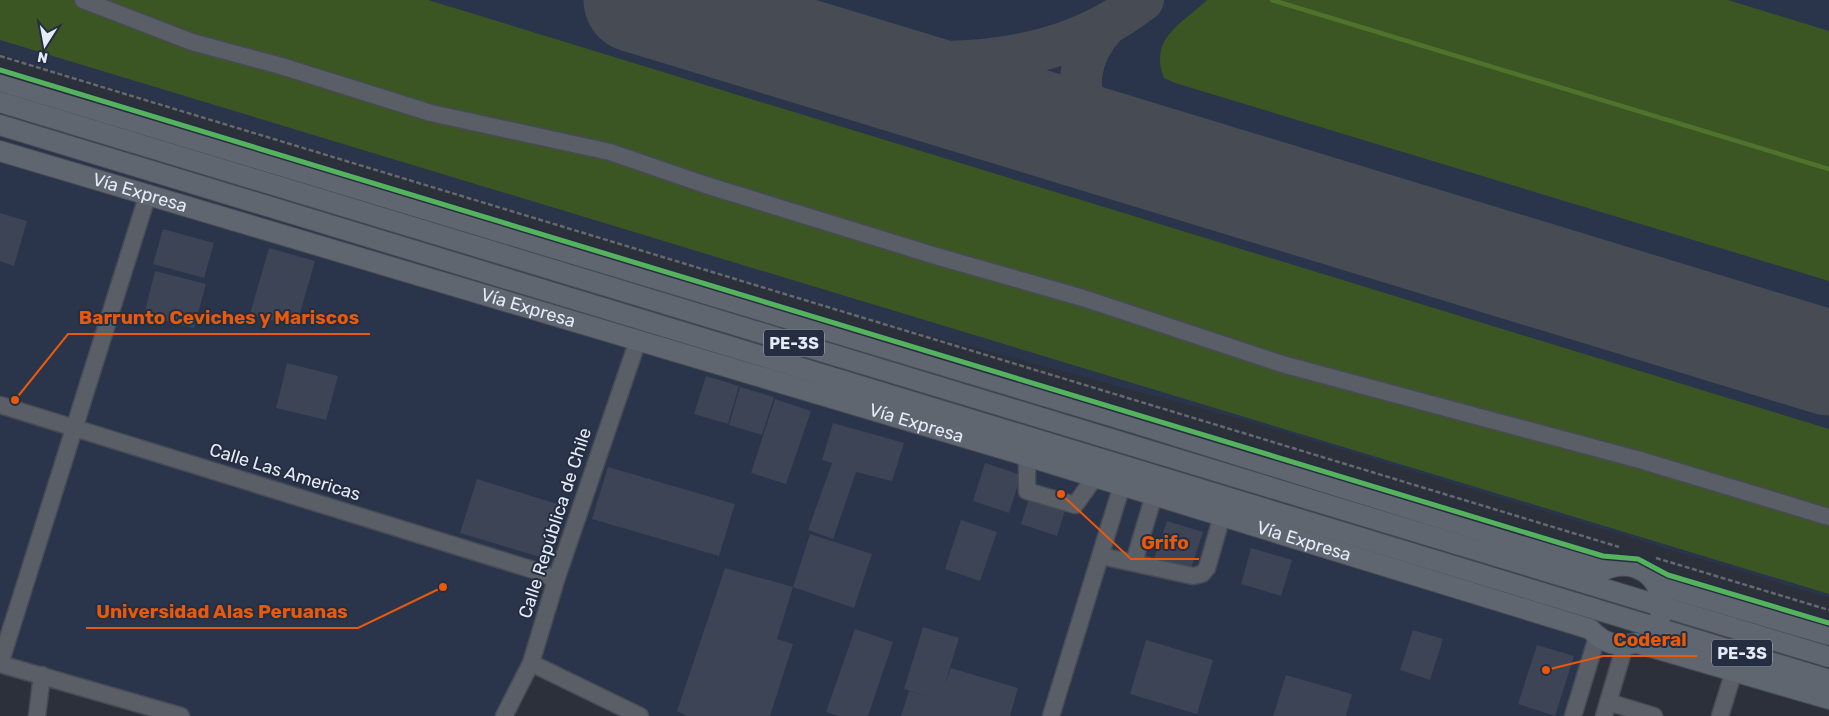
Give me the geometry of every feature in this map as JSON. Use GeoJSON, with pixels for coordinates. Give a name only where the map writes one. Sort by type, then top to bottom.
{"type":"FeatureCollection","features":[{"type":"Feature","properties":{"kind":"main road","name":"PE-3S"},"geometry":{"type":"LineString","coordinates":[[0,81],[1034,393],[1604,569]]}},
{"type":"Feature","properties":{"kind":"main road","name":"PE-3S"},"geometry":{"type":"LineString","coordinates":[[0,102],[1829,657]]}},
{"type":"Feature","properties":{"kind":"main road","name":"Vía Expresa"},"geometry":{"type":"LineString","coordinates":[[0,126],[969,419],[1593,633],[1605,642],[1631,644],[1829,699]]}},
{"type":"Feature","properties":{"kind":"main road","name":"Vía Expresa"},"geometry":{"type":"LineString","coordinates":[[0,151],[147,197],[638,340],[1177,502],[1225,507],[1581,605],[1829,680]]}},
{"type":"Feature","properties":{"kind":"main road"},"geometry":{"type":"LineString","coordinates":[[973,397],[1034,393]]}},
{"type":"Feature","properties":{"kind":"main road"},"geometry":{"type":"LineString","coordinates":[[969,419],[1022,455]]}},
{"type":"Feature","properties":{"kind":"main road"},"geometry":{"type":"LineString","coordinates":[[1194,442],[1236,477]]}},
{"type":"Feature","properties":{"kind":"main road"},"geometry":{"type":"LineString","coordinates":[[1593,633],[1585,622],[1581,605],[1588,584],[1604,569],[1627,565],[1648,575],[1656,584],[1662,607],[1656,627],[1631,644]]}},
{"type":"Feature","properties":{"kind":"main road","name":"PE-3S"},"geometry":{"type":"LineString","coordinates":[[1656,584],[1829,635]]}},
{"type":"Feature","properties":{"kind":"street"},"geometry":{"type":"LineString","coordinates":[[83,0],[192,42],[281,66],[431,113],[610,152],[706,185],[936,256],[1083,298],[1282,364],[1640,460],[1829,517]]}},
{"type":"Feature","properties":{"kind":"street"},"geometry":{"type":"LineString","coordinates":[[147,197],[0,664],[181,716]]}},
{"type":"Feature","properties":{"kind":"street","name":"Calle República de Chile"},"geometry":{"type":"LineString","coordinates":[[504,716],[530,663],[556,580],[638,340]]}},
{"type":"Feature","properties":{"kind":"street","name":"Calle Las Americas"},"geometry":{"type":"LineString","coordinates":[[0,405],[540,572],[556,580]]}},
{"type":"Feature","properties":{"kind":"street"},"geometry":{"type":"LineString","coordinates":[[1022,455],[1027,491],[1075,505],[1095,477]]}},
{"type":"Feature","properties":{"kind":"street"},"geometry":{"type":"LineString","coordinates":[[1051,716],[1122,486]]}},
{"type":"Feature","properties":{"kind":"street"},"geometry":{"type":"LineString","coordinates":[[1134,562],[1154,495]]}},
{"type":"Feature","properties":{"kind":"street"},"geometry":{"type":"LineString","coordinates":[[1101,556],[1193,576],[1202,574],[1207,568],[1225,507]]}},
{"type":"Feature","properties":{"kind":"street"},"geometry":{"type":"LineString","coordinates":[[1573,716],[1593,633]]}},
{"type":"Feature","properties":{"kind":"street"},"geometry":{"type":"LineString","coordinates":[[1631,644],[1606,709],[1654,716]]}},
{"type":"Feature","properties":{"kind":"street"},"geometry":{"type":"LineString","coordinates":[[530,663],[640,716]]}},
{"type":"Feature","properties":{"kind":"street"},"geometry":{"type":"LineString","coordinates":[[1720,716],[1734,672]]}},
{"type":"Feature","properties":{"kind":"street"},"geometry":{"type":"LineString","coordinates":[[37,716],[42,675]]}},
{"type":"Feature","properties":{"kind":"path"},"geometry":{"type":"LineString","coordinates":[[0,56],[1621,548]]}},
{"type":"Feature","properties":{"kind":"path"},"geometry":{"type":"LineString","coordinates":[[1648,556],[1829,610]]}},
{"type":"Feature","properties":{"kind":"shaded area"},"geometry":{"type":"Polygon","coordinates":[[[0,0],[1829,0],[1829,598],[1251,422],[894,326],[0,54],[0,0]]]}},
{"type":"Feature","properties":{"kind":"shaded area"},"geometry":{"type":"Polygon","coordinates":[[[0,132],[1610,618],[1581,716],[646,716],[535,661],[510,716],[191,716],[0,659],[0,132]]]}},
{"type":"Feature","properties":{"kind":"green space"},"geometry":{"type":"Polygon","coordinates":[[[0,0],[428,0],[1829,429],[1829,594],[0,40],[0,0]]]}},
{"type":"Feature","properties":{"kind":"green space"},"geometry":{"type":"Polygon","coordinates":[[[1207,0],[1728,0],[1829,31],[1829,281],[1175,83],[1164,78],[1160,64],[1164,42],[1179,24],[1207,0]]]}},
{"type":"Feature","properties":{"kind":"building"},"geometry":{"type":"Polygon","coordinates":[[[0,213],[27,221],[14,266],[0,261],[0,213]]]}},
{"type":"Feature","properties":{"kind":"building"},"geometry":{"type":"Polygon","coordinates":[[[163,229],[214,243],[204,278],[153,264],[163,229]]]}},
{"type":"Feature","properties":{"kind":"building"},"geometry":{"type":"Polygon","coordinates":[[[269,248],[315,261],[296,327],[250,314],[269,248]]]}},
{"type":"Feature","properties":{"kind":"building"},"geometry":{"type":"Polygon","coordinates":[[[155,271],[206,284],[194,328],[144,315],[155,271]]]}},
{"type":"Feature","properties":{"kind":"building"},"geometry":{"type":"Polygon","coordinates":[[[287,363],[338,376],[326,420],[276,408],[287,363]]]}},
{"type":"Feature","properties":{"kind":"building"},"geometry":{"type":"Polygon","coordinates":[[[706,376],[739,386],[728,424],[694,414],[706,376]]]}},
{"type":"Feature","properties":{"kind":"building"},"geometry":{"type":"Polygon","coordinates":[[[740,387],[774,397],[762,435],[729,425],[740,387]]]}},
{"type":"Feature","properties":{"kind":"building"},"geometry":{"type":"Polygon","coordinates":[[[775,399],[811,411],[786,484],[751,473],[775,399]]]}},
{"type":"Feature","properties":{"kind":"building"},"geometry":{"type":"Polygon","coordinates":[[[833,423],[904,443],[892,481],[856,472],[833,539],[808,530],[832,463],[822,460],[833,423]]]}},
{"type":"Feature","properties":{"kind":"building"},"geometry":{"type":"Polygon","coordinates":[[[985,463],[1021,475],[1009,513],[973,501],[985,463]]]}},
{"type":"Feature","properties":{"kind":"building"},"geometry":{"type":"Polygon","coordinates":[[[608,467],[735,504],[719,556],[592,519],[608,467]]]}},
{"type":"Feature","properties":{"kind":"building"},"geometry":{"type":"Polygon","coordinates":[[[477,479],[567,507],[550,560],[460,533],[477,479]]]}},
{"type":"Feature","properties":{"kind":"building"},"geometry":{"type":"Polygon","coordinates":[[[1033,486],[1069,498],[1057,536],[1021,524],[1033,486]]]}},
{"type":"Feature","properties":{"kind":"building"},"geometry":{"type":"Polygon","coordinates":[[[961,520],[997,532],[980,581],[945,569],[961,520]]]}},
{"type":"Feature","properties":{"kind":"building"},"geometry":{"type":"Polygon","coordinates":[[[1167,521],[1203,532],[1190,571],[1154,559],[1167,521]]]}},
{"type":"Feature","properties":{"kind":"building"},"geometry":{"type":"Polygon","coordinates":[[[810,534],[872,554],[854,608],[793,587],[810,534]]]}},
{"type":"Feature","properties":{"kind":"building"},"geometry":{"type":"Polygon","coordinates":[[[1251,548],[1292,560],[1281,596],[1241,584],[1251,548]]]}},
{"type":"Feature","properties":{"kind":"building"},"geometry":{"type":"Polygon","coordinates":[[[725,568],[793,587],[777,639],[793,644],[770,716],[687,716],[677,711],[725,568]]]}},
{"type":"Feature","properties":{"kind":"building"},"geometry":{"type":"Polygon","coordinates":[[[923,627],[959,638],[945,684],[951,668],[1018,688],[1010,716],[901,716],[909,691],[927,696],[904,689],[923,627]]]}},
{"type":"Feature","properties":{"kind":"building"},"geometry":{"type":"Polygon","coordinates":[[[855,629],[893,642],[868,716],[839,716],[826,712],[855,629]]]}},
{"type":"Feature","properties":{"kind":"building"},"geometry":{"type":"Polygon","coordinates":[[[1413,630],[1443,639],[1430,680],[1400,670],[1413,630]]]}},
{"type":"Feature","properties":{"kind":"building"},"geometry":{"type":"Polygon","coordinates":[[[1146,640],[1213,660],[1197,714],[1130,694],[1146,640]]]}},
{"type":"Feature","properties":{"kind":"building"},"geometry":{"type":"Polygon","coordinates":[[[1537,645],[1574,656],[1555,716],[1518,704],[1537,645]]]}},
{"type":"Feature","properties":{"kind":"building"},"geometry":{"type":"Polygon","coordinates":[[[1286,675],[1352,694],[1346,716],[1273,716],[1286,675]]]}},
{"type":"Feature","properties":{"kind":"waterway"},"geometry":{"type":"LineString","coordinates":[[1272,0],[1829,169]]}},
{"type":"Feature","properties":{"kind":"taxiway"},"geometry":{"type":"LineString","coordinates":[[832,60],[937,62],[972,61],[1006,57],[1040,50],[1073,40],[1110,22],[1143,0]]}},
{"type":"Feature","properties":{"kind":"taxiway"},"geometry":{"type":"LineString","coordinates":[[1106,25],[1089,49],[1084,61],[1081,75],[1084,101],[1089,114],[1102,132],[1118,143],[1141,154]]}},
{"type":"Feature","properties":{"kind":"runway"},"geometry":{"type":"LineString","coordinates":[[636,0],[1829,363]]}},
{"type":"Feature","properties":{"kind":"cycle path"},"geometry":{"type":"LineString","coordinates":[[0,70],[1603,556],[1638,559],[1668,575],[1829,623]]}},
{"type":"Feature","properties":{"kind":"place","name":"Barrunto Ceviches y Mariscos"},"geometry":{"type":"Point","coordinates":[15,400]}},
{"type":"Feature","properties":{"kind":"place","name":"Grifo"},"geometry":{"type":"Point","coordinates":[1061,494]}},
{"type":"Feature","properties":{"kind":"place","name":"Universidad Alas Peruanas"},"geometry":{"type":"Point","coordinates":[443,587]}},
{"type":"Feature","properties":{"kind":"place","name":"Coderal"},"geometry":{"type":"Point","coordinates":[1546,670]}}]}
